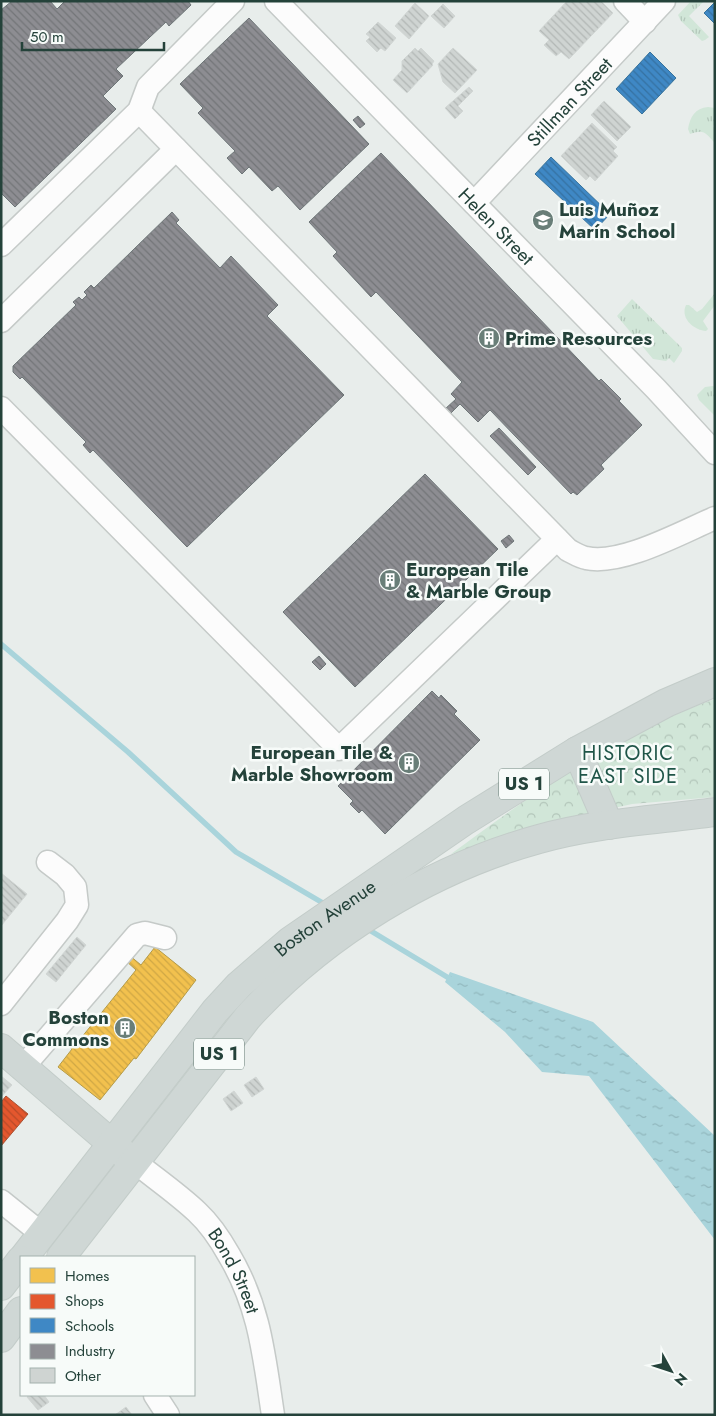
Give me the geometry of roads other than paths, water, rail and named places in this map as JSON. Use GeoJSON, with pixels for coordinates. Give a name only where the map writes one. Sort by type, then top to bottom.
{"type":"FeatureCollection","features":[{"type":"Feature","properties":{"kind":"main road","name":"Boston Avenue"},"geometry":{"type":"LineString","coordinates":[[25,1256],[215,1011],[239,985],[290,941],[466,820],[577,751],[666,703],[715,682]]}},
{"type":"Feature","properties":{"kind":"main road"},"geometry":{"type":"LineString","coordinates":[[577,751],[610,825]]}},
{"type":"Feature","properties":{"kind":"main road","name":"Boston Avenue"},"geometry":{"type":"LineString","coordinates":[[63,1255],[248,1017],[271,992],[313,955],[367,918],[412,891],[475,860],[540,839],[610,825],[715,812]]}},
{"type":"Feature","properties":{"kind":"main road"},"geometry":{"type":"LineString","coordinates":[[1,1048],[111,1144],[135,1162]]}},
{"type":"Feature","properties":{"kind":"main road"},"geometry":{"type":"LineString","coordinates":[[42,1234],[63,1255]]}},
{"type":"Feature","properties":{"kind":"main road"},"geometry":{"type":"LineString","coordinates":[[1,1286],[20,1261]]}},
{"type":"Feature","properties":{"kind":"main road"},"geometry":{"type":"LineString","coordinates":[[2,1334],[20,1312]]}},
{"type":"Feature","properties":{"kind":"street"},"geometry":{"type":"LineString","coordinates":[[1,245],[139,111],[148,87],[233,1]]}},
{"type":"Feature","properties":{"kind":"street","name":"Helen Street"},"geometry":{"type":"LineString","coordinates":[[276,1],[656,389],[715,453]]}},
{"type":"Feature","properties":{"kind":"street"},"geometry":{"type":"LineString","coordinates":[[625,1],[645,22]]}},
{"type":"Feature","properties":{"kind":"street","name":"Stillman Street"},"geometry":{"type":"LineString","coordinates":[[474,203],[664,1]]}},
{"type":"Feature","properties":{"kind":"street"},"geometry":{"type":"LineString","coordinates":[[139,111],[568,550],[586,558],[604,559],[635,553],[715,518]]}},
{"type":"Feature","properties":{"kind":"street"},"geometry":{"type":"LineString","coordinates":[[1,321],[176,149]]}},
{"type":"Feature","properties":{"kind":"street"},"geometry":{"type":"LineString","coordinates":[[1,408],[339,749],[557,539]]}},
{"type":"Feature","properties":{"kind":"street"},"geometry":{"type":"LineString","coordinates":[[1,1004],[67,921],[77,904],[75,887],[66,875],[48,862]]}},
{"type":"Feature","properties":{"kind":"street"},"geometry":{"type":"LineString","coordinates":[[22,1067],[137,935],[145,933],[165,938]]}},
{"type":"Feature","properties":{"kind":"street","name":"Bond Street"},"geometry":{"type":"LineString","coordinates":[[135,1162],[198,1212],[216,1233],[238,1269],[253,1304],[262,1338],[273,1415]]}},
{"type":"Feature","properties":{"kind":"street"},"geometry":{"type":"LineString","coordinates":[[1,1201],[42,1234]]}},
{"type":"Feature","properties":{"kind":"street"},"geometry":{"type":"LineString","coordinates":[[155,1396],[168,1415]]}},
{"type":"Feature","properties":{"kind":"water"},"geometry":{"type":"Polygon","coordinates":[[[450,972],[593,1022],[715,1136],[715,1240],[589,1076],[542,1072],[505,1032],[445,982],[450,972]]]}},
{"type":"Feature","properties":{"kind":"waterway"},"geometry":{"type":"LineString","coordinates":[[1,644],[128,752],[236,852],[328,906]]}},
{"type":"Feature","properties":{"kind":"waterway"},"geometry":{"type":"LineString","coordinates":[[366,928],[452,980]]}},
{"type":"Feature","properties":{"kind":"place","name":"Luis Muñoz Marín School"},"geometry":{"type":"Point","coordinates":[543,220]}},
{"type":"Feature","properties":{"kind":"place","name":"Prime Resources"},"geometry":{"type":"Point","coordinates":[489,338]}},
{"type":"Feature","properties":{"kind":"place","name":"European Tile & Marble Group"},"geometry":{"type":"Point","coordinates":[390,580]}},
{"type":"Feature","properties":{"kind":"place","name":"European Tile & Marble Showroom"},"geometry":{"type":"Point","coordinates":[409,763]}},
{"type":"Feature","properties":{"kind":"place","name":"Boston Commons"},"geometry":{"type":"Point","coordinates":[125,1028]}},
{"type":"Feature","properties":{"kind":"district","name":"HISTORIC EAST SIDE"},"geometry":{"type":"Point","coordinates":[628,764]}}]}
